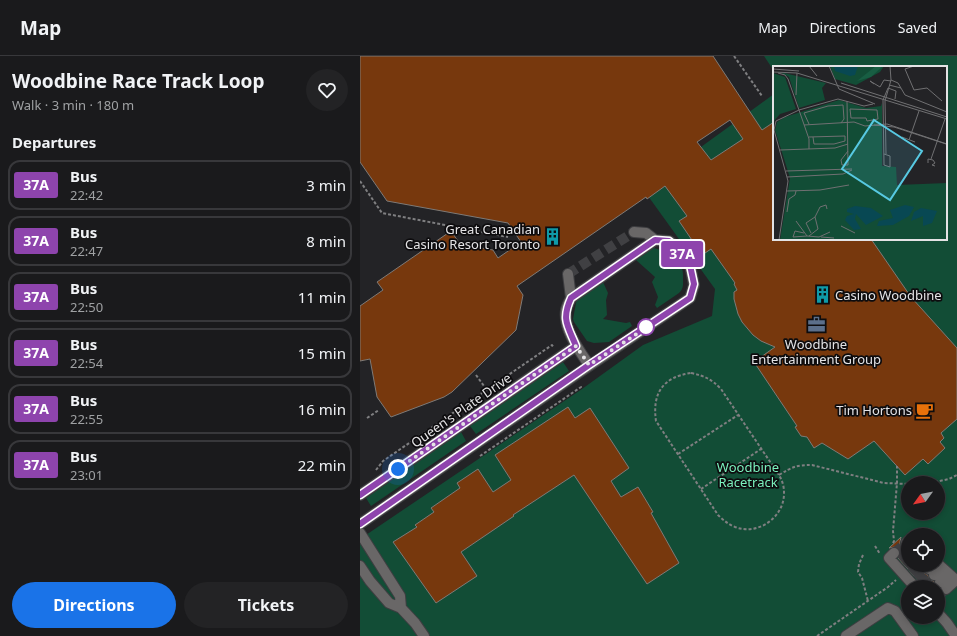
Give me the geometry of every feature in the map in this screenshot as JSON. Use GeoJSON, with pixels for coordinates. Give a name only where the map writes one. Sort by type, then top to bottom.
{"type":"FeatureCollection","features":[{"type":"Feature","properties":{"kind":"street"},"geometry":{"type":"LineString","coordinates":[[360,524],[589,365],[690,298],[694,284],[690,265],[680,250],[669,241],[655,240],[646,233],[634,232]]}},
{"type":"Feature","properties":{"kind":"street"},"geometry":{"type":"LineString","coordinates":[[589,365],[576,346],[566,321],[566,308],[571,298],[655,240]]}},
{"type":"Feature","properties":{"kind":"street"},"geometry":{"type":"LineString","coordinates":[[568,274],[571,298]]}},
{"type":"Feature","properties":{"kind":"street","name":"Queen's Plate Drive"},"geometry":{"type":"LineString","coordinates":[[360,495],[576,346]]}},
{"type":"Feature","properties":{"kind":"street"},"geometry":{"type":"LineString","coordinates":[[360,533],[400,596],[401,608]]}},
{"type":"Feature","properties":{"kind":"street"},"geometry":{"type":"LineString","coordinates":[[360,566],[370,581],[389,603],[401,608],[415,622],[424,636]]}},
{"type":"Feature","properties":{"kind":"street"},"geometry":{"type":"LineString","coordinates":[[846,636],[888,608],[895,611],[912,636]]}},
{"type":"Feature","properties":{"kind":"street"},"geometry":{"type":"LineString","coordinates":[[945,621],[956,636]]}},
{"type":"Feature","properties":{"kind":"path"},"geometry":{"type":"LineString","coordinates":[[734,56],[762,96]]}},
{"type":"Feature","properties":{"kind":"path"},"geometry":{"type":"LineString","coordinates":[[360,181],[382,213],[508,237]]}},
{"type":"Feature","properties":{"kind":"path"},"geometry":{"type":"LineString","coordinates":[[375,471],[383,461],[552,345],[560,357]]}},
{"type":"Feature","properties":{"kind":"path"},"geometry":{"type":"LineString","coordinates":[[476,374],[484,386]]}},
{"type":"Feature","properties":{"kind":"path"},"geometry":{"type":"LineString","coordinates":[[680,375],[702,375],[713,381],[721,389],[761,450],[779,475],[782,482],[784,493],[783,504],[778,514],[769,523],[759,528],[748,530],[736,528],[726,523],[718,514],[656,421],[654,410],[656,398],[662,388],[670,380],[680,375]]}},
{"type":"Feature","properties":{"kind":"path"},"geometry":{"type":"LineString","coordinates":[[367,418],[379,410]]}},
{"type":"Feature","properties":{"kind":"path"},"geometry":{"type":"LineString","coordinates":[[678,454],[738,415]]}},
{"type":"Feature","properties":{"kind":"path"},"geometry":{"type":"LineString","coordinates":[[701,489],[761,450]]}},
{"type":"Feature","properties":{"kind":"path"},"geometry":{"type":"LineString","coordinates":[[779,475],[791,467],[812,465],[884,483],[901,483]]}},
{"type":"Feature","properties":{"kind":"path"},"geometry":{"type":"LineString","coordinates":[[897,466],[898,483],[893,531],[894,541],[901,561]]}},
{"type":"Feature","properties":{"kind":"path"},"geometry":{"type":"LineString","coordinates":[[945,480],[957,475]]}},
{"type":"Feature","properties":{"kind":"path"},"geometry":{"type":"LineString","coordinates":[[875,546],[881,555],[901,568]]}},
{"type":"Feature","properties":{"kind":"path"},"geometry":{"type":"LineString","coordinates":[[863,555],[859,564],[858,572],[862,578],[868,601]]}},
{"type":"Feature","properties":{"kind":"path"},"geometry":{"type":"LineString","coordinates":[[817,636],[888,587],[902,572]]}},
{"type":"Feature","properties":{"kind":"green space","name":"Woodbine Racetrack"},"geometry":{"type":"Polygon","coordinates":[[[764,56],[957,56],[957,636],[360,636],[360,539],[582,389],[643,345],[712,316],[715,289],[643,189],[773,95],[773,240],[947,240],[947,66],[773,66],[773,70],[764,56]]]}},
{"type":"Feature","properties":{"kind":"green space"},"geometry":{"type":"Polygon","coordinates":[[[654,248],[667,253],[674,258],[680,265],[683,274],[683,286],[681,291],[657,308],[655,305],[658,297],[652,282],[655,277],[636,260],[654,248]]]}},
{"type":"Feature","properties":{"kind":"green space"},"geometry":{"type":"Polygon","coordinates":[[[603,282],[608,293],[606,300],[607,315],[603,319],[626,323],[630,322],[632,326],[609,342],[594,343],[587,341],[573,319],[577,300],[603,282]]]}},
{"type":"Feature","properties":{"kind":"green space"},"geometry":{"type":"Polygon","coordinates":[[[563,362],[569,371],[476,434],[470,426],[563,362]]]}},
{"type":"Feature","properties":{"kind":"green space"},"geometry":{"type":"Polygon","coordinates":[[[461,432],[466,441],[371,506],[366,498],[461,432]]]}},
{"type":"Feature","properties":{"kind":"building","name":"Great Canadian Casino Resort Toronto"},"geometry":{"type":"Polygon","coordinates":[[[360,56],[713,56],[762,130],[773,123],[773,240],[872,240],[911,297],[957,348],[957,419],[941,433],[944,438],[940,442],[945,448],[928,464],[923,459],[905,475],[874,441],[848,459],[822,443],[814,448],[807,437],[801,436],[795,427],[797,426],[754,362],[775,347],[761,341],[753,335],[742,322],[734,299],[734,292],[737,290],[734,284],[735,283],[711,249],[702,255],[679,221],[687,216],[665,186],[647,199],[646,197],[517,286],[523,295],[516,330],[452,392],[444,397],[391,417],[377,397],[370,359],[360,361],[360,306],[383,290],[377,282],[451,231],[460,244],[493,250],[498,258],[521,242],[508,223],[387,201],[360,162],[360,56]],[[730,120],[697,142],[711,160],[743,139],[730,120]]]}},
{"type":"Feature","properties":{"kind":"building"},"geometry":{"type":"Polygon","coordinates":[[[568,407],[575,418],[590,408],[629,468],[611,481],[621,497],[638,487],[653,512],[651,513],[679,563],[647,584],[574,475],[513,515],[514,516],[461,552],[477,576],[436,603],[393,542],[417,527],[415,525],[434,512],[431,508],[460,488],[457,483],[478,469],[493,492],[511,480],[495,455],[568,407]]]}},
{"type":"Feature","properties":{"kind":"building"},"geometry":{"type":"Polygon","coordinates":[[[901,537],[901,561],[898,558],[900,554],[899,549],[895,547],[889,548],[901,537]]]}},
{"type":"Feature","properties":{"kind":"building"},"geometry":{"type":"Polygon","coordinates":[[[911,572],[924,572],[928,575],[929,580],[918,580],[911,572]]]}},
{"type":"Feature","properties":{"kind":"tunnel"},"geometry":{"type":"LineString","coordinates":[[568,274],[634,232]]}},
{"type":"Feature","properties":{"kind":"tunnel"},"geometry":{"type":"LineString","coordinates":[[894,553],[901,547]]}},
{"type":"Feature","properties":{"kind":"tunnel"},"geometry":{"type":"LineString","coordinates":[[917,580],[926,572]]}},
{"type":"Feature","properties":{"kind":"tunnel"},"geometry":{"type":"LineString","coordinates":[[928,580],[934,575]]}},
{"type":"Feature","properties":{"kind":"bus line","name":"37A"},"geometry":{"type":"LineString","coordinates":[[360,495],[576,346],[566,321],[566,308],[571,298],[655,240],[669,241],[680,250],[690,265],[694,284],[690,298],[589,365],[360,524]]}},
{"type":"Feature","properties":{"kind":"place","name":"Great Canadian Casino Resort Toronto"},"geometry":{"type":"Point","coordinates":[553,236]}},
{"type":"Feature","properties":{"kind":"place","name":"Casino Woodbine"},"geometry":{"type":"Point","coordinates":[822,295]}},
{"type":"Feature","properties":{"kind":"place","name":"Woodbine Entertainment Group"},"geometry":{"type":"Point","coordinates":[816,325]}},
{"type":"Feature","properties":{"kind":"place","name":"Tim Hortons"},"geometry":{"type":"Point","coordinates":[925,410]}},
{"type":"Feature","properties":{"kind":"route"},"geometry":{"type":"LineString","coordinates":[[398,469],[576,346],[589,365],[652,324],[646,327]]}}]}
